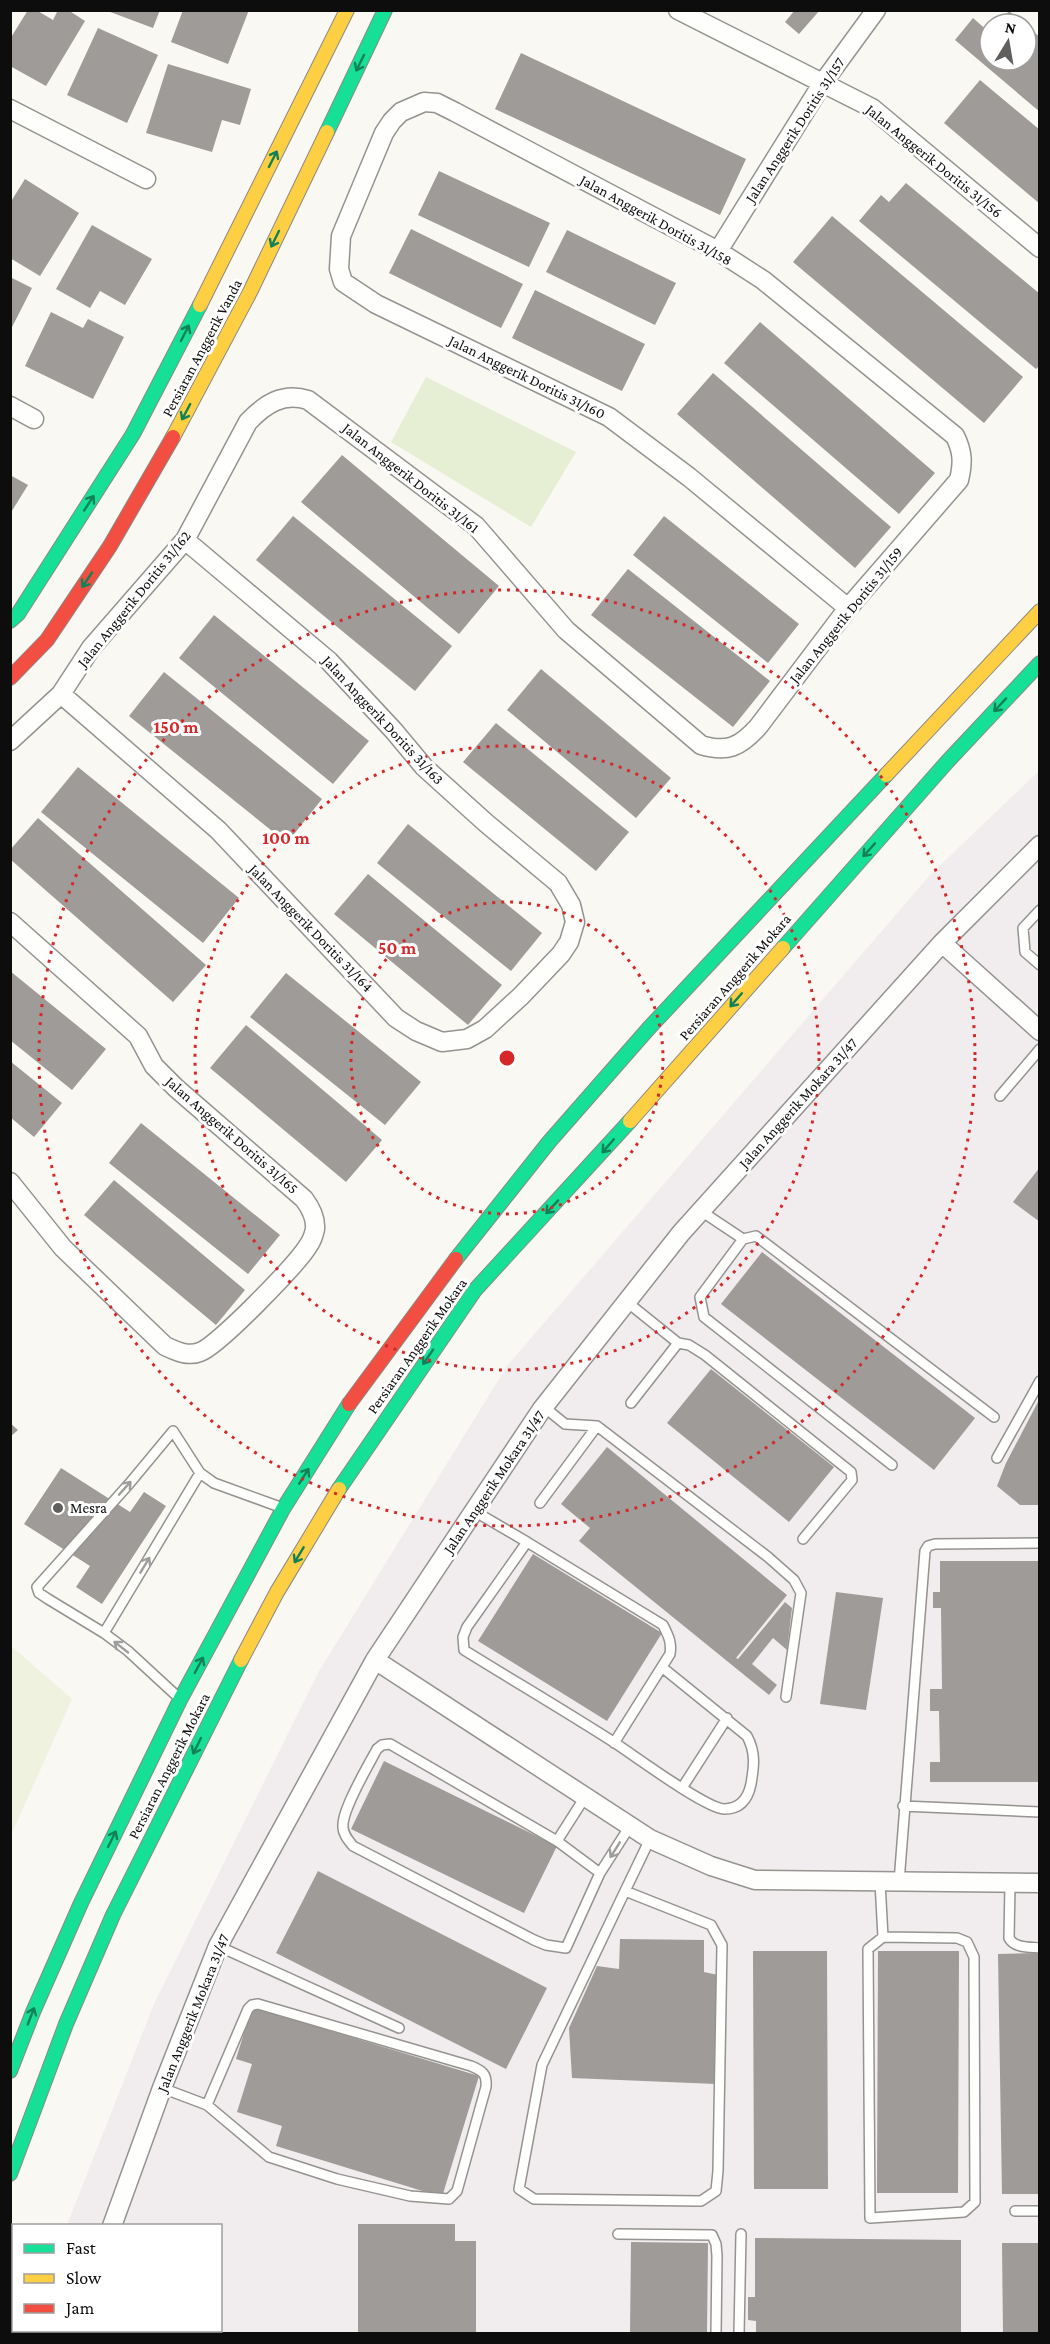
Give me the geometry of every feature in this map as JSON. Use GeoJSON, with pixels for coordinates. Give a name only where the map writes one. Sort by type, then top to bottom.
{"type":"FeatureCollection","features":[{"type":"Feature","properties":{"kind":"main road","name":"Persiaran Anggerik Vanda"},"geometry":{"type":"LineString","coordinates":[[10,621],[18,614],[133,434],[219,268],[347,10]]}},
{"type":"Feature","properties":{"kind":"main road","name":"Persiaran Anggerik Vanda"},"geometry":{"type":"LineString","coordinates":[[10,678],[47,640],[110,546],[168,447],[250,292],[385,10]]}},
{"type":"Feature","properties":{"kind":"main road","name":"Persiaran Anggerik Mokara"},"geometry":{"type":"LineString","coordinates":[[10,2071],[81,1903],[180,1700],[283,1509],[356,1394],[446,1272],[549,1142],[649,1028],[1040,611]]}},
{"type":"Feature","properties":{"kind":"main road","name":"Persiaran Anggerik Mokara"},"geometry":{"type":"LineString","coordinates":[[10,2174],[66,2024],[113,1916],[218,1704],[289,1572],[332,1500],[400,1397],[475,1290],[592,1164],[939,771],[1040,663]]}},
{"type":"Feature","properties":{"kind":"street","name":"Jalan Anggerik Doritis 31/156"},"geometry":{"type":"LineString","coordinates":[[678,10],[872,108],[1040,248]]}},
{"type":"Feature","properties":{"kind":"street","name":"Jalan Anggerik Doritis 31/157"},"geometry":{"type":"LineString","coordinates":[[718,251],[822,84],[876,10]]}},
{"type":"Feature","properties":{"kind":"street","name":"Jalan Anggerik Doritis 31/158"},"geometry":{"type":"LineString","coordinates":[[340,236],[384,133],[401,112],[424,102],[437,103],[718,251],[763,280],[955,436],[961,448],[962,467],[959,480],[953,487]]}},
{"type":"Feature","properties":{"kind":"street"},"geometry":{"type":"LineString","coordinates":[[10,109],[146,179]]}},
{"type":"Feature","properties":{"kind":"street","name":"Jalan Anggerik Doritis 31/160"},"geometry":{"type":"LineString","coordinates":[[340,236],[339,268],[343,282],[376,304],[609,417],[689,477],[848,608]]}},
{"type":"Feature","properties":{"kind":"street","name":"Jalan Anggerik Doritis 31/162"},"geometry":{"type":"LineString","coordinates":[[10,741],[61,694],[91,648],[185,540],[248,422],[267,405],[289,397]]}},
{"type":"Feature","properties":{"kind":"street","name":"Jalan Anggerik Doritis 31/161"},"geometry":{"type":"LineString","coordinates":[[289,397],[308,400],[476,526],[566,630],[701,745],[724,749],[741,743]]}},
{"type":"Feature","properties":{"kind":"street"},"geometry":{"type":"LineString","coordinates":[[10,406],[34,419]]}},
{"type":"Feature","properties":{"kind":"street","name":"Jalan Anggerik Doritis 31/159"},"geometry":{"type":"LineString","coordinates":[[741,743],[758,727],[848,608],[953,487]]}},
{"type":"Feature","properties":{"kind":"street","name":"Jalan Anggerik Doritis 31/163"},"geometry":{"type":"LineString","coordinates":[[185,540],[329,661],[424,767],[486,824],[558,883],[571,905],[575,922],[569,942],[561,954],[521,996]]}},
{"type":"Feature","properties":{"kind":"street","name":"Jalan Anggerik Doritis 31/164"},"geometry":{"type":"LineString","coordinates":[[61,694],[218,830],[396,1018],[416,1031],[442,1042],[467,1039],[485,1029],[521,996]]}},
{"type":"Feature","properties":{"kind":"street","name":"Jalan Anggerik Mokara 31/47"},"geometry":{"type":"LineString","coordinates":[[112,2224],[218,1946],[375,1660],[544,1407],[701,1211],[942,943],[1040,845]]}},
{"type":"Feature","properties":{"kind":"street","name":"Jalan Anggerik Doritis 31/165"},"geometry":{"type":"LineString","coordinates":[[10,921],[138,1036],[154,1066],[176,1088],[304,1199],[311,1210],[315,1229],[309,1245],[297,1261],[224,1335],[200,1352],[186,1354],[165,1346],[63,1248],[10,1182]]}},
{"type":"Feature","properties":{"kind":"street"},"geometry":{"type":"LineString","coordinates":[[942,943],[1040,1031]]}},
{"type":"Feature","properties":{"kind":"street"},"geometry":{"type":"LineString","coordinates":[[375,1660],[650,1839],[711,1866],[755,1880],[1040,1883]]}},
{"type":"Feature","properties":{"kind":"lane"},"geometry":{"type":"LineString","coordinates":[[1040,910],[1023,928],[1025,952],[1040,965]]}},
{"type":"Feature","properties":{"kind":"lane"},"geometry":{"type":"LineString","coordinates":[[1000,1096],[1040,1049]]}},
{"type":"Feature","properties":{"kind":"lane"},"geometry":{"type":"LineString","coordinates":[[701,1211],[743,1239]]}},
{"type":"Feature","properties":{"kind":"lane"},"geometry":{"type":"LineString","coordinates":[[892,1465],[704,1317],[700,1297],[743,1239],[756,1236],[994,1417]]}},
{"type":"Feature","properties":{"kind":"lane"},"geometry":{"type":"LineString","coordinates":[[627,1302],[678,1343],[689,1345],[705,1355],[851,1472],[852,1480],[803,1539]]}},
{"type":"Feature","properties":{"kind":"lane"},"geometry":{"type":"LineString","coordinates":[[631,1403],[678,1343]]}},
{"type":"Feature","properties":{"kind":"lane"},"geometry":{"type":"LineString","coordinates":[[997,1458],[1040,1381]]}},
{"type":"Feature","properties":{"kind":"lane"},"geometry":{"type":"LineString","coordinates":[[544,1407],[565,1424],[597,1426],[768,1557],[794,1580],[801,1593],[786,1697]]}},
{"type":"Feature","properties":{"kind":"lane"},"geometry":{"type":"LineString","coordinates":[[540,1503],[597,1426]]}},
{"type":"Feature","properties":{"kind":"lane"},"geometry":{"type":"LineString","coordinates":[[180,1700],[128,1651],[104,1633],[39,1593],[37,1587],[173,1431],[200,1473],[214,1483],[283,1509]]}},
{"type":"Feature","properties":{"kind":"lane"},"geometry":{"type":"LineString","coordinates":[[104,1633],[200,1473]]}},
{"type":"Feature","properties":{"kind":"lane"},"geometry":{"type":"LineString","coordinates":[[474,1511],[663,1625],[672,1645],[670,1654],[614,1743]]}},
{"type":"Feature","properties":{"kind":"lane"},"geometry":{"type":"LineString","coordinates":[[526,1542],[466,1627],[463,1637],[464,1650],[682,1788],[721,1809],[735,1808],[744,1803],[750,1790],[754,1769],[754,1750],[747,1736],[663,1668]]}},
{"type":"Feature","properties":{"kind":"lane"},"geometry":{"type":"LineString","coordinates":[[898,1882],[925,1551],[928,1546],[935,1544],[1040,1543]]}},
{"type":"Feature","properties":{"kind":"lane"},"geometry":{"type":"LineString","coordinates":[[682,1788],[727,1718]]}},
{"type":"Feature","properties":{"kind":"lane"},"geometry":{"type":"LineString","coordinates":[[600,1873],[557,1840],[390,1744],[382,1745],[377,1749],[345,1813],[342,1826],[345,1836],[353,1846],[546,1945],[566,1948],[600,1873],[630,1826]]}},
{"type":"Feature","properties":{"kind":"lane"},"geometry":{"type":"LineString","coordinates":[[557,1840],[585,1797]]}},
{"type":"Feature","properties":{"kind":"lane"},"geometry":{"type":"LineString","coordinates":[[903,1806],[1040,1812]]}},
{"type":"Feature","properties":{"kind":"lane"},"geometry":{"type":"LineString","coordinates":[[625,1891],[711,1925],[722,1945],[716,2191],[701,2201],[534,2199],[519,2189],[542,2065],[625,1891],[650,1839]]}},
{"type":"Feature","properties":{"kind":"lane"},"geometry":{"type":"LineString","coordinates":[[880,1882],[883,1936]]}},
{"type":"Feature","properties":{"kind":"lane"},"geometry":{"type":"LineString","coordinates":[[1010,1882],[1008,1933],[1011,1942],[1016,1945],[1040,1948]]}},
{"type":"Feature","properties":{"kind":"lane"},"geometry":{"type":"LineString","coordinates":[[883,1936],[957,1938],[967,1942],[974,1957],[975,2202],[964,2212],[870,2218],[868,1949],[883,1936]]}},
{"type":"Feature","properties":{"kind":"lane"},"geometry":{"type":"LineString","coordinates":[[218,1946],[399,2028]]}},
{"type":"Feature","properties":{"kind":"lane"},"geometry":{"type":"LineString","coordinates":[[162,2088],[207,2105],[269,2157],[337,2179],[410,2196],[449,2199],[457,2191],[486,2087],[486,2077],[482,2070],[471,2066],[258,2004],[248,2009],[207,2105]]}},
{"type":"Feature","properties":{"kind":"lane"},"geometry":{"type":"LineString","coordinates":[[1015,2211],[1040,2211]]}},
{"type":"Feature","properties":{"kind":"lane"},"geometry":{"type":"LineString","coordinates":[[618,2234],[712,2235],[716,2244],[717,2256],[716,2334]]}},
{"type":"Feature","properties":{"kind":"lane"},"geometry":{"type":"LineString","coordinates":[[740,2334],[741,2234]]}},
{"type":"Feature","properties":{"kind":"shaded area"},"geometry":{"type":"Polygon","coordinates":[[[1039,771],[1039,2333],[33,2334],[33,2332],[222,2332],[222,2224],[67,2224],[154,2004],[318,1673],[507,1366],[930,875],[1039,771]]]}},
{"type":"Feature","properties":{"kind":"green space"},"geometry":{"type":"Polygon","coordinates":[[[426,377],[576,452],[531,527],[391,442],[426,377]]]}},
{"type":"Feature","properties":{"kind":"green space"},"geometry":{"type":"Polygon","coordinates":[[[11,1646],[72,1699],[11,1835],[11,1646]]]}},
{"type":"Feature","properties":{"kind":"building"},"geometry":{"type":"Polygon","coordinates":[[[28,10],[36,10],[53,20],[58,10],[68,10],[85,21],[46,86],[10,66],[10,39],[28,10]]]}},
{"type":"Feature","properties":{"kind":"building"},"geometry":{"type":"Polygon","coordinates":[[[105,10],[160,10],[153,28],[105,10]]]}},
{"type":"Feature","properties":{"kind":"building"},"geometry":{"type":"Polygon","coordinates":[[[183,10],[249,10],[228,64],[171,42],[183,10]]]}},
{"type":"Feature","properties":{"kind":"building"},"geometry":{"type":"Polygon","coordinates":[[[795,10],[820,10],[799,34],[785,22],[795,10]]]}},
{"type":"Feature","properties":{"kind":"building"},"geometry":{"type":"Polygon","coordinates":[[[973,18],[978,22],[978,59],[955,40],[973,18]]]}},
{"type":"Feature","properties":{"kind":"building"},"geometry":{"type":"Polygon","coordinates":[[[98,28],[158,55],[127,123],[67,95],[98,28]]]}},
{"type":"Feature","properties":{"kind":"building"},"geometry":{"type":"Polygon","coordinates":[[[1038,35],[1040,37],[1040,112],[993,72],[1038,72],[1038,35]]]}},
{"type":"Feature","properties":{"kind":"building"},"geometry":{"type":"Polygon","coordinates":[[[521,53],[746,159],[720,215],[495,109],[521,53]]]}},
{"type":"Feature","properties":{"kind":"building"},"geometry":{"type":"Polygon","coordinates":[[[168,64],[251,89],[240,125],[222,120],[212,152],[146,133],[168,64]]]}},
{"type":"Feature","properties":{"kind":"building"},"geometry":{"type":"Polygon","coordinates":[[[980,80],[1040,130],[1040,204],[944,123],[980,80]]]}},
{"type":"Feature","properties":{"kind":"building"},"geometry":{"type":"Polygon","coordinates":[[[439,171],[550,223],[529,267],[418,215],[439,171]]]}},
{"type":"Feature","properties":{"kind":"building"},"geometry":{"type":"Polygon","coordinates":[[[25,179],[79,213],[40,276],[10,258],[10,203],[25,179]]]}},
{"type":"Feature","properties":{"kind":"building"},"geometry":{"type":"Polygon","coordinates":[[[906,183],[1040,294],[1040,365],[1036,369],[859,221],[881,195],[889,202],[906,183]]]}},
{"type":"Feature","properties":{"kind":"building"},"geometry":{"type":"Polygon","coordinates":[[[832,216],[1023,377],[984,423],[793,262],[832,216]]]}},
{"type":"Feature","properties":{"kind":"building"},"geometry":{"type":"Polygon","coordinates":[[[92,225],[152,259],[125,305],[100,291],[90,308],[56,289],[92,225]]]}},
{"type":"Feature","properties":{"kind":"building"},"geometry":{"type":"Polygon","coordinates":[[[411,229],[523,284],[501,328],[389,273],[411,229]]]}},
{"type":"Feature","properties":{"kind":"building"},"geometry":{"type":"Polygon","coordinates":[[[567,230],[676,283],[655,325],[546,272],[567,230]]]}},
{"type":"Feature","properties":{"kind":"building"},"geometry":{"type":"Polygon","coordinates":[[[10,277],[32,288],[10,331],[10,277]]]}},
{"type":"Feature","properties":{"kind":"building"},"geometry":{"type":"Polygon","coordinates":[[[535,290],[645,344],[622,391],[512,338],[535,290]]]}},
{"type":"Feature","properties":{"kind":"building"},"geometry":{"type":"Polygon","coordinates":[[[51,312],[83,328],[88,319],[124,337],[93,399],[25,366],[51,312]]]}},
{"type":"Feature","properties":{"kind":"building"},"geometry":{"type":"Polygon","coordinates":[[[760,322],[935,473],[899,514],[724,363],[760,322]]]}},
{"type":"Feature","properties":{"kind":"building"},"geometry":{"type":"Polygon","coordinates":[[[713,373],[891,527],[855,568],[677,414],[713,373]]]}},
{"type":"Feature","properties":{"kind":"building"},"geometry":{"type":"Polygon","coordinates":[[[342,455],[499,586],[459,634],[301,502],[342,455]]]}},
{"type":"Feature","properties":{"kind":"building"},"geometry":{"type":"Polygon","coordinates":[[[10,475],[28,485],[10,514],[10,475]]]}},
{"type":"Feature","properties":{"kind":"building"},"geometry":{"type":"Polygon","coordinates":[[[293,516],[452,646],[415,691],[256,560],[293,516]]]}},
{"type":"Feature","properties":{"kind":"building"},"geometry":{"type":"Polygon","coordinates":[[[664,516],[799,624],[768,663],[633,555],[664,516]]]}},
{"type":"Feature","properties":{"kind":"building"},"geometry":{"type":"Polygon","coordinates":[[[628,569],[770,681],[733,727],[591,615],[628,569]]]}},
{"type":"Feature","properties":{"kind":"building"},"geometry":{"type":"Polygon","coordinates":[[[214,615],[369,741],[333,784],[179,658],[214,615]]]}},
{"type":"Feature","properties":{"kind":"building"},"geometry":{"type":"Polygon","coordinates":[[[541,669],[671,778],[636,818],[507,710],[541,669]]]}},
{"type":"Feature","properties":{"kind":"building"},"geometry":{"type":"Polygon","coordinates":[[[164,672],[322,799],[287,843],[129,716],[164,672]]]}},
{"type":"Feature","properties":{"kind":"building"},"geometry":{"type":"Polygon","coordinates":[[[496,723],[629,832],[596,871],[463,762],[496,723]]]}},
{"type":"Feature","properties":{"kind":"building"},"geometry":{"type":"Polygon","coordinates":[[[78,767],[239,898],[203,943],[41,812],[78,767]]]}},
{"type":"Feature","properties":{"kind":"building"},"geometry":{"type":"Polygon","coordinates":[[[38,818],[206,965],[173,1002],[10,859],[10,850],[38,818]]]}},
{"type":"Feature","properties":{"kind":"building"},"geometry":{"type":"Polygon","coordinates":[[[408,824],[542,933],[511,971],[377,863],[408,824]]]}},
{"type":"Feature","properties":{"kind":"building"},"geometry":{"type":"Polygon","coordinates":[[[368,874],[502,985],[468,1025],[334,914],[368,874]]]}},
{"type":"Feature","properties":{"kind":"building"},"geometry":{"type":"Polygon","coordinates":[[[10,971],[106,1049],[72,1090],[10,1040],[10,971]]]}},
{"type":"Feature","properties":{"kind":"building"},"geometry":{"type":"Polygon","coordinates":[[[286,973],[421,1082],[385,1125],[250,1017],[286,973]]]}},
{"type":"Feature","properties":{"kind":"building"},"geometry":{"type":"Polygon","coordinates":[[[246,1025],[382,1140],[346,1182],[210,1068],[246,1025]]]}},
{"type":"Feature","properties":{"kind":"building"},"geometry":{"type":"Polygon","coordinates":[[[10,1061],[62,1103],[34,1137],[10,1117],[10,1061]]]}},
{"type":"Feature","properties":{"kind":"building"},"geometry":{"type":"Polygon","coordinates":[[[141,1123],[280,1235],[248,1274],[109,1163],[141,1123]]]}},
{"type":"Feature","properties":{"kind":"building"},"geometry":{"type":"Polygon","coordinates":[[[1040,1167],[1040,1222],[1013,1202],[1040,1167]]]}},
{"type":"Feature","properties":{"kind":"building"},"geometry":{"type":"Polygon","coordinates":[[[114,1180],[245,1290],[216,1325],[84,1215],[114,1180]]]}},
{"type":"Feature","properties":{"kind":"building"},"geometry":{"type":"Polygon","coordinates":[[[762,1252],[975,1418],[934,1470],[721,1304],[762,1252]]]}},
{"type":"Feature","properties":{"kind":"building"},"geometry":{"type":"Polygon","coordinates":[[[711,1369],[834,1467],[789,1522],[667,1423],[711,1369]]]}},
{"type":"Feature","properties":{"kind":"building"},"geometry":{"type":"Polygon","coordinates":[[[1040,1398],[1040,1505],[1020,1505],[997,1486],[1006,1463],[1040,1398]]]}},
{"type":"Feature","properties":{"kind":"building"},"geometry":{"type":"Polygon","coordinates":[[[10,1423],[18,1430],[10,1437],[10,1423]]]}},
{"type":"Feature","properties":{"kind":"building"},"geometry":{"type":"Polygon","coordinates":[[[607,1447],[787,1595],[736,1658],[738,1659],[785,1602],[792,1608],[787,1650],[773,1638],[752,1664],[777,1685],[769,1695],[579,1541],[590,1528],[561,1504],[607,1447]]]}},
{"type":"Feature","properties":{"kind":"building"},"geometry":{"type":"Polygon","coordinates":[[[61,1468],[130,1512],[144,1492],[166,1506],[102,1604],[76,1587],[90,1566],[24,1524],[61,1468]]]}},
{"type":"Feature","properties":{"kind":"building"},"geometry":{"type":"Polygon","coordinates":[[[533,1554],[662,1633],[607,1721],[478,1641],[533,1554]]]}},
{"type":"Feature","properties":{"kind":"building"},"geometry":{"type":"Polygon","coordinates":[[[940,1561],[1040,1561],[1040,1782],[930,1782],[930,1762],[940,1762],[939,1711],[930,1711],[930,1689],[942,1689],[941,1608],[933,1608],[933,1592],[940,1592],[940,1561]]]}},
{"type":"Feature","properties":{"kind":"building"},"geometry":{"type":"Polygon","coordinates":[[[836,1592],[883,1598],[866,1710],[820,1704],[836,1592]]]}},
{"type":"Feature","properties":{"kind":"building"},"geometry":{"type":"Polygon","coordinates":[[[384,1761],[557,1846],[524,1913],[351,1829],[384,1761]]]}},
{"type":"Feature","properties":{"kind":"building"},"geometry":{"type":"Polygon","coordinates":[[[318,1871],[547,1988],[506,2069],[276,1953],[318,1871]]]}},
{"type":"Feature","properties":{"kind":"building"},"geometry":{"type":"Polygon","coordinates":[[[620,1939],[704,1940],[704,1972],[718,1975],[716,2084],[572,2078],[569,2028],[597,1966],[619,1969],[620,1939]]]}},
{"type":"Feature","properties":{"kind":"building"},"geometry":{"type":"Polygon","coordinates":[[[753,1951],[827,1951],[828,2189],[754,2189],[753,1951]]]}},
{"type":"Feature","properties":{"kind":"building"},"geometry":{"type":"Polygon","coordinates":[[[878,1951],[959,1951],[958,2193],[877,2193],[878,1951]]]}},
{"type":"Feature","properties":{"kind":"building"},"geometry":{"type":"Polygon","coordinates":[[[1040,1953],[1040,2194],[1002,2194],[998,1954],[1040,1953]]]}},
{"type":"Feature","properties":{"kind":"building"},"geometry":{"type":"Polygon","coordinates":[[[252,2007],[479,2076],[442,2197],[276,2146],[282,2126],[237,2112],[252,2064],[236,2059],[252,2007]]]}},
{"type":"Feature","properties":{"kind":"building"},"geometry":{"type":"Polygon","coordinates":[[[358,2224],[455,2224],[455,2241],[476,2241],[476,2334],[358,2334],[358,2224]]]}},
{"type":"Feature","properties":{"kind":"building"},"geometry":{"type":"Polygon","coordinates":[[[755,2238],[961,2240],[961,2334],[756,2334],[756,2321],[748,2320],[748,2297],[755,2297],[755,2238]]]}},
{"type":"Feature","properties":{"kind":"building"},"geometry":{"type":"Polygon","coordinates":[[[631,2242],[708,2243],[707,2334],[630,2334],[631,2242]]]}},
{"type":"Feature","properties":{"kind":"building"},"geometry":{"type":"Polygon","coordinates":[[[1002,2243],[1040,2243],[1040,2334],[1003,2334],[1002,2243]]]}},
{"type":"Feature","properties":{"kind":"traffic: fast"},"geometry":{"type":"LineString","coordinates":[[327,132],[385,10]]}},
{"type":"Feature","properties":{"kind":"traffic: fast"},"geometry":{"type":"LineString","coordinates":[[10,621],[18,614],[133,434],[200,305]]}},
{"type":"Feature","properties":{"kind":"traffic: fast"},"geometry":{"type":"LineString","coordinates":[[783,948],[947,762],[1040,663]]}},
{"type":"Feature","properties":{"kind":"traffic: fast"},"geometry":{"type":"LineString","coordinates":[[456,1259],[549,1142],[649,1028],[886,775]]}},
{"type":"Feature","properties":{"kind":"traffic: fast"},"geometry":{"type":"LineString","coordinates":[[339,1489],[475,1290],[630,1121]]}},
{"type":"Feature","properties":{"kind":"traffic: fast"},"geometry":{"type":"LineString","coordinates":[[10,2071],[81,1903],[180,1700],[283,1509],[349,1404]]}},
{"type":"Feature","properties":{"kind":"traffic: fast"},"geometry":{"type":"LineString","coordinates":[[10,2174],[66,2024],[113,1915],[241,1660]]}},
{"type":"Feature","properties":{"kind":"traffic: slow"},"geometry":{"type":"LineString","coordinates":[[200,305],[347,10]]}},
{"type":"Feature","properties":{"kind":"traffic: slow"},"geometry":{"type":"LineString","coordinates":[[173,437],[250,292],[327,132]]}},
{"type":"Feature","properties":{"kind":"traffic: slow"},"geometry":{"type":"LineString","coordinates":[[886,775],[1040,611]]}},
{"type":"Feature","properties":{"kind":"traffic: slow"},"geometry":{"type":"LineString","coordinates":[[630,1121],[783,948]]}},
{"type":"Feature","properties":{"kind":"traffic: slow"},"geometry":{"type":"LineString","coordinates":[[241,1660],[277,1592],[339,1489]]}},
{"type":"Feature","properties":{"kind":"traffic: jam"},"geometry":{"type":"LineString","coordinates":[[10,678],[47,640],[110,546],[173,437]]}},
{"type":"Feature","properties":{"kind":"traffic: jam"},"geometry":{"type":"LineString","coordinates":[[349,1404],[456,1259]]}},
{"type":"Feature","properties":{"kind":"place","name":"Mesra"},"geometry":{"type":"Point","coordinates":[58,1508]}}]}
